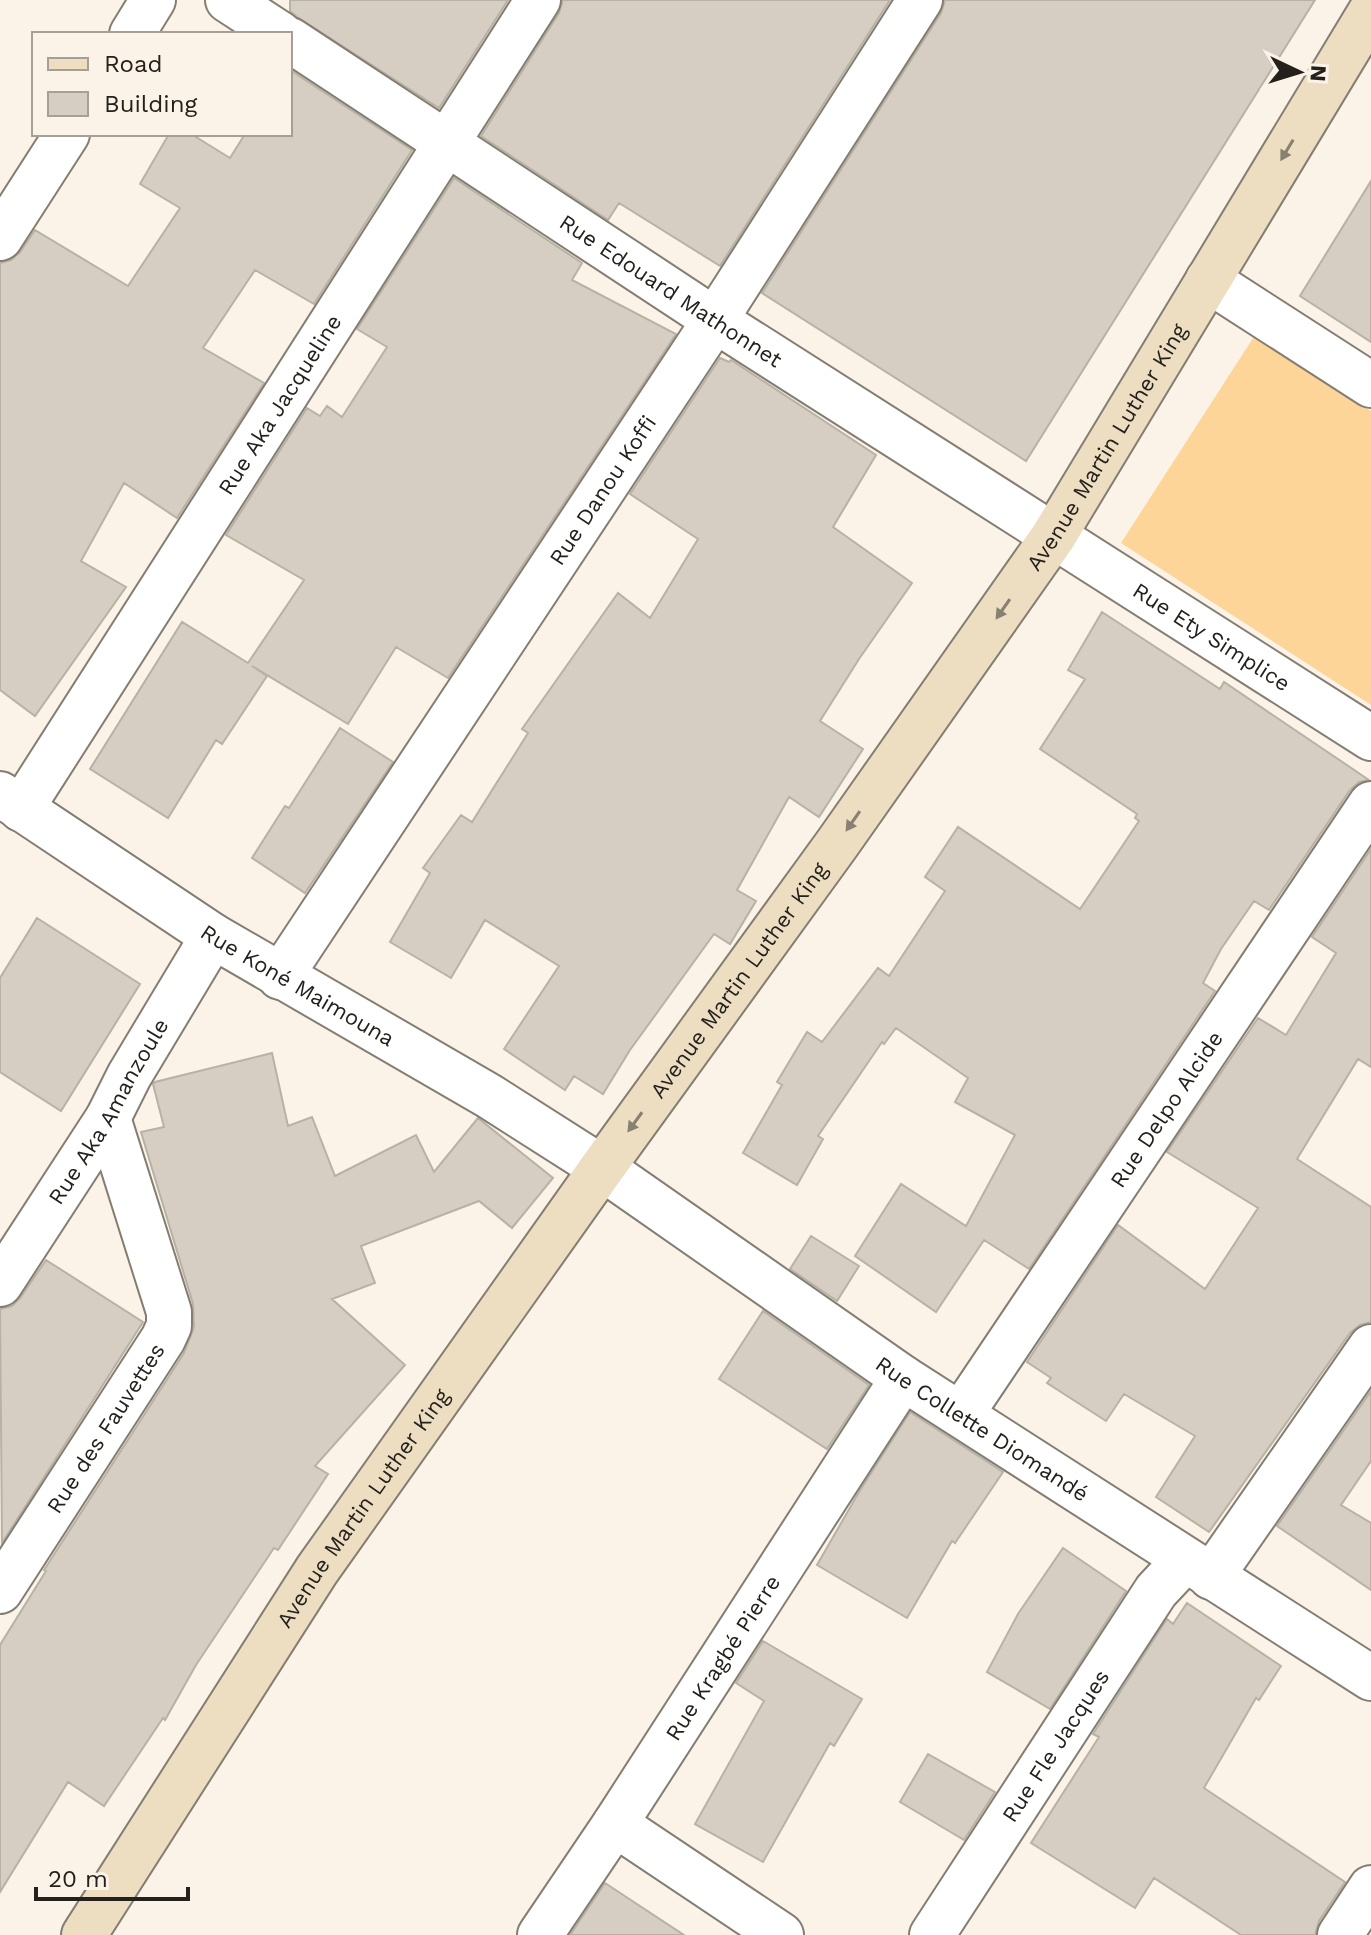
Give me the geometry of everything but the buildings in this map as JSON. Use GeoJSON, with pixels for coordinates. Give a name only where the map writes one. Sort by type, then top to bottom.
{"type":"FeatureCollection","features":[{"type":"Feature","properties":{"kind":"street"},"geometry":{"type":"LineString","coordinates":[[133,32],[153,0]]}},
{"type":"Feature","properties":{"kind":"street"},"geometry":{"type":"LineString","coordinates":[[228,0],[277,32]]}},
{"type":"Feature","properties":{"kind":"street","name":"Rue Aka Jacqueline"},"geometry":{"type":"LineString","coordinates":[[11,801],[538,0]]}},
{"type":"Feature","properties":{"kind":"street","name":"Rue Danou Koffi"},"geometry":{"type":"LineString","coordinates":[[280,977],[715,320],[920,0]]}},
{"type":"Feature","properties":{"kind":"street","name":"Avenue Martin Luther King"},"geometry":{"type":"LineString","coordinates":[[84,1935],[317,1570],[1053,537],[1371,11]]}},
{"type":"Feature","properties":{"kind":"street","name":"Rue Edouard Mathonnet"},"geometry":{"type":"LineString","coordinates":[[292,41],[715,320],[1053,537]]}},
{"type":"Feature","properties":{"kind":"street"},"geometry":{"type":"LineString","coordinates":[[0,238],[66,136]]}},
{"type":"Feature","properties":{"kind":"street"},"geometry":{"type":"LineString","coordinates":[[1208,280],[1371,385]]}},
{"type":"Feature","properties":{"kind":"street","name":"Rue Ety Simplice"},"geometry":{"type":"LineString","coordinates":[[1053,537],[1371,738]]}},
{"type":"Feature","properties":{"kind":"street","name":"Rue Koné Maimouna"},"geometry":{"type":"LineString","coordinates":[[11,801],[213,936],[489,1096],[602,1168]]}},
{"type":"Feature","properties":{"kind":"street","name":"Rue Delpo Alcide"},"geometry":{"type":"LineString","coordinates":[[962,1413],[1371,804]]}},
{"type":"Feature","properties":{"kind":"street","name":"Rue Aka Amanzoule"},"geometry":{"type":"LineString","coordinates":[[0,1284],[108,1118],[129,1076],[213,936]]}},
{"type":"Feature","properties":{"kind":"street","name":"Rue des Fauvettes"},"geometry":{"type":"LineString","coordinates":[[0,1591],[169,1326],[169,1312],[108,1118]]}},
{"type":"Feature","properties":{"kind":"street","name":"Rue Collette Diomandé"},"geometry":{"type":"LineString","coordinates":[[602,1168],[903,1378],[1371,1678]]}},
{"type":"Feature","properties":{"kind":"street","name":"Rue Fle Jacques"},"geometry":{"type":"LineString","coordinates":[[932,1935],[1156,1591],[1198,1569],[1371,1347]]}},
{"type":"Feature","properties":{"kind":"street","name":"Rue Kragbé Pierre"},"geometry":{"type":"LineString","coordinates":[[540,1935],[903,1378]]}},
{"type":"Feature","properties":{"kind":"street"},"geometry":{"type":"LineString","coordinates":[[615,1824],[781,1935]]}},
{"type":"Feature","properties":{"kind":"street"},"geometry":{"type":"LineString","coordinates":[[1340,1935],[1371,1888]]}},
{"type":"Feature","properties":{"kind":"shaded area"},"geometry":{"type":"Polygon","coordinates":[[[1255,335],[1371,411],[1371,705],[1121,543],[1255,335]]]}}]}
